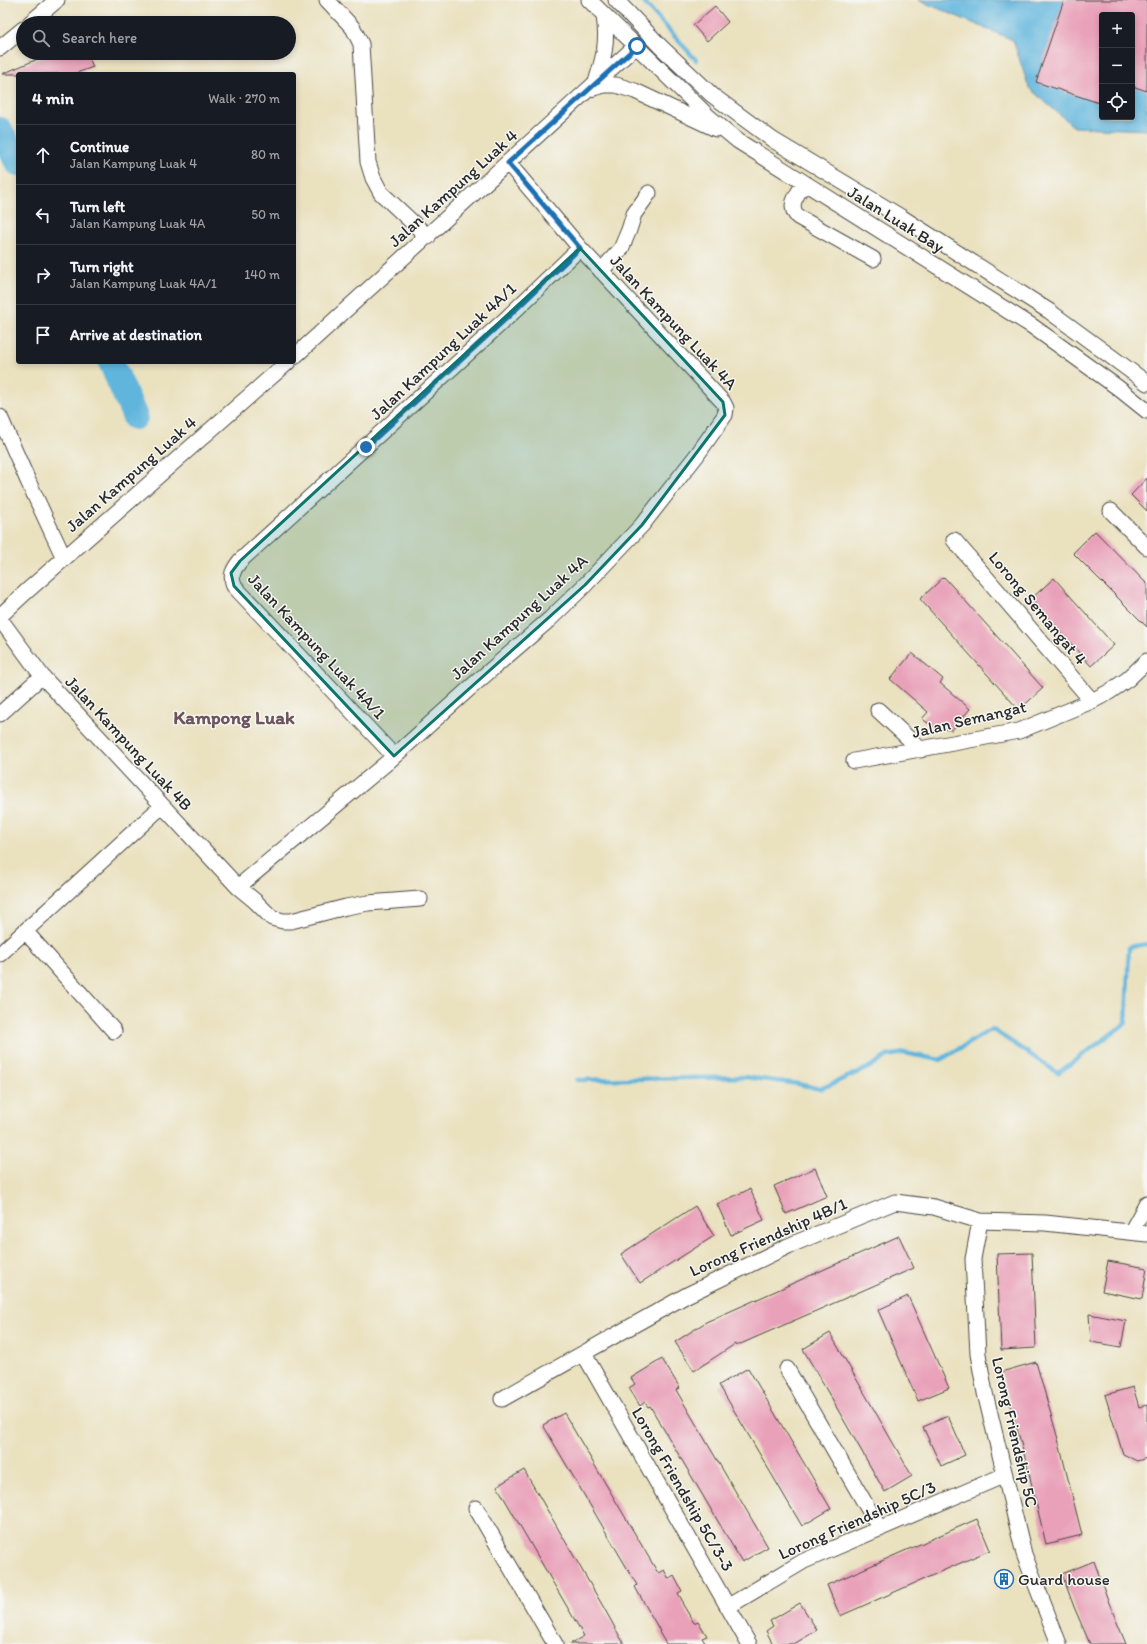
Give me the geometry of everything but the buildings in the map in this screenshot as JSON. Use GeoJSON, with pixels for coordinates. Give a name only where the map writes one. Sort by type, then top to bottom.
{"type":"FeatureCollection","features":[{"type":"Feature","properties":{"kind":"street"},"geometry":{"type":"LineString","coordinates":[[39,16],[58,0]]}},
{"type":"Feature","properties":{"kind":"street"},"geometry":{"type":"LineString","coordinates":[[327,0],[353,28],[361,44],[368,162],[372,178],[381,193],[428,237]]}},
{"type":"Feature","properties":{"kind":"street"},"geometry":{"type":"LineString","coordinates":[[589,0],[604,16],[607,43],[605,57],[592,86],[616,85],[635,91],[738,141]]}},
{"type":"Feature","properties":{"kind":"street"},"geometry":{"type":"LineString","coordinates":[[616,0],[639,24],[637,46],[649,45],[661,47]]}},
{"type":"Feature","properties":{"kind":"street","name":"Jalan Luak Bay"},"geometry":{"type":"LineString","coordinates":[[604,16],[637,46],[709,117],[738,141],[1032,326],[1117,386],[1147,411]]}},
{"type":"Feature","properties":{"kind":"street","name":"Jalan Luak Bay"},"geometry":{"type":"LineString","coordinates":[[639,24],[712,95],[773,140],[901,217],[1049,311],[1147,383]]}},
{"type":"Feature","properties":{"kind":"street"},"geometry":{"type":"LineString","coordinates":[[0,48],[16,35]]}},
{"type":"Feature","properties":{"kind":"street","name":"Jalan Kampung Luak 4"},"geometry":{"type":"LineString","coordinates":[[296,355],[637,46]]}},
{"type":"Feature","properties":{"kind":"street","name":"Jalan Kampung Luak 4A"},"geometry":{"type":"LineString","coordinates":[[238,887],[387,762],[470,687],[550,619],[585,586],[642,525],[697,455],[725,415],[726,408],[723,402],[580,248],[508,163]]}},
{"type":"Feature","properties":{"kind":"street"},"geometry":{"type":"LineString","coordinates":[[804,183],[792,205],[793,211],[798,217],[873,259]]}},
{"type":"Feature","properties":{"kind":"street"},"geometry":{"type":"LineString","coordinates":[[601,271],[621,249],[634,214],[649,193]]}},
{"type":"Feature","properties":{"kind":"street","name":"Jalan Kampung Luak 4A/1"},"geometry":{"type":"LineString","coordinates":[[387,762],[234,586],[231,580],[232,573],[240,561],[509,316],[580,248]]}},
{"type":"Feature","properties":{"kind":"street","name":"Jalan Kampung Luak 4"},"geometry":{"type":"LineString","coordinates":[[0,616],[286,364]]}},
{"type":"Feature","properties":{"kind":"street"},"geometry":{"type":"LineString","coordinates":[[0,417],[64,558]]}},
{"type":"Feature","properties":{"kind":"street"},"geometry":{"type":"LineString","coordinates":[[1111,511],[1147,547]]}},
{"type":"Feature","properties":{"kind":"street","name":"Lorong Semangat 4"},"geometry":{"type":"LineString","coordinates":[[954,540],[1092,701]]}},
{"type":"Feature","properties":{"kind":"street","name":"Jalan Kampung Luak 4B"},"geometry":{"type":"LineString","coordinates":[[0,619],[42,676],[238,887],[272,918],[290,921],[368,903],[420,899]]}},
{"type":"Feature","properties":{"kind":"street","name":"Jalan Semangat"},"geometry":{"type":"LineString","coordinates":[[854,761],[1019,731],[1092,701],[1128,679],[1147,661]]}},
{"type":"Feature","properties":{"kind":"street"},"geometry":{"type":"LineString","coordinates":[[0,714],[42,676]]}},
{"type":"Feature","properties":{"kind":"street"},"geometry":{"type":"LineString","coordinates":[[878,710],[921,750]]}},
{"type":"Feature","properties":{"kind":"street"},"geometry":{"type":"LineString","coordinates":[[0,954],[162,806]]}},
{"type":"Feature","properties":{"kind":"street"},"geometry":{"type":"LineString","coordinates":[[25,931],[114,1031]]}},
{"type":"Feature","properties":{"kind":"street","name":"Lorong Friendship 4B/1"},"geometry":{"type":"LineString","coordinates":[[502,1399],[693,1292],[788,1246],[895,1202],[934,1208],[980,1221],[1045,1223],[1131,1232]]}},
{"type":"Feature","properties":{"kind":"street"},"geometry":{"type":"LineString","coordinates":[[1147,1203],[1131,1232],[1147,1234]]}},
{"type":"Feature","properties":{"kind":"street","name":"Lorong Friendship 5C"},"geometry":{"type":"LineString","coordinates":[[980,1221],[973,1259],[978,1354],[985,1393],[1024,1554],[1059,1644]]}},
{"type":"Feature","properties":{"kind":"street","name":"Lorong Friendship 5C/3-3"},"geometry":{"type":"LineString","coordinates":[[584,1354],[729,1606],[749,1644]]}},
{"type":"Feature","properties":{"kind":"street"},"geometry":{"type":"LineString","coordinates":[[787,1369],[880,1529]]}},
{"type":"Feature","properties":{"kind":"street","name":"Lorong Friendship 5C/3"},"geometry":{"type":"LineString","coordinates":[[729,1606],[804,1561],[1005,1475]]}},
{"type":"Feature","properties":{"kind":"street"},"geometry":{"type":"LineString","coordinates":[[476,1508],[555,1644]]}},
{"type":"Feature","properties":{"kind":"highlighted area"},"geometry":{"type":"Polygon","coordinates":[[[580,248],[723,402],[725,415],[642,525],[585,585],[394,756],[234,586],[231,573],[240,561],[580,248]]]}},
{"type":"Feature","properties":{"kind":"water"},"geometry":{"type":"Polygon","coordinates":[[[918,0],[1147,0],[1147,130],[1074,127],[1029,88],[1013,40],[918,0]]]}},
{"type":"Feature","properties":{"kind":"waterway"},"geometry":{"type":"LineString","coordinates":[[642,0],[696,60]]}},
{"type":"Feature","properties":{"kind":"waterway"},"geometry":{"type":"LineString","coordinates":[[0,130],[16,159]]}},
{"type":"Feature","properties":{"kind":"waterway"},"geometry":{"type":"LineString","coordinates":[[112,364],[135,417]]}},
{"type":"Feature","properties":{"kind":"waterway"},"geometry":{"type":"LineString","coordinates":[[577,1080],[745,1077],[799,1084],[820,1089],[868,1068],[887,1056],[904,1053],[940,1060],[992,1029],[1058,1073],[1126,1023],[1129,947],[1147,944]]}},
{"type":"Feature","properties":{"kind":"place","name":"Guard house"},"geometry":{"type":"Point","coordinates":[1004,1579]}},
{"type":"Feature","properties":{"kind":"district","name":"Kampong Luak"},"geometry":{"type":"Point","coordinates":[234,717]}},
{"type":"Feature","properties":{"kind":"route"},"geometry":{"type":"LineString","coordinates":[[366,447],[509,316],[580,248],[508,163],[637,46]]}}]}
